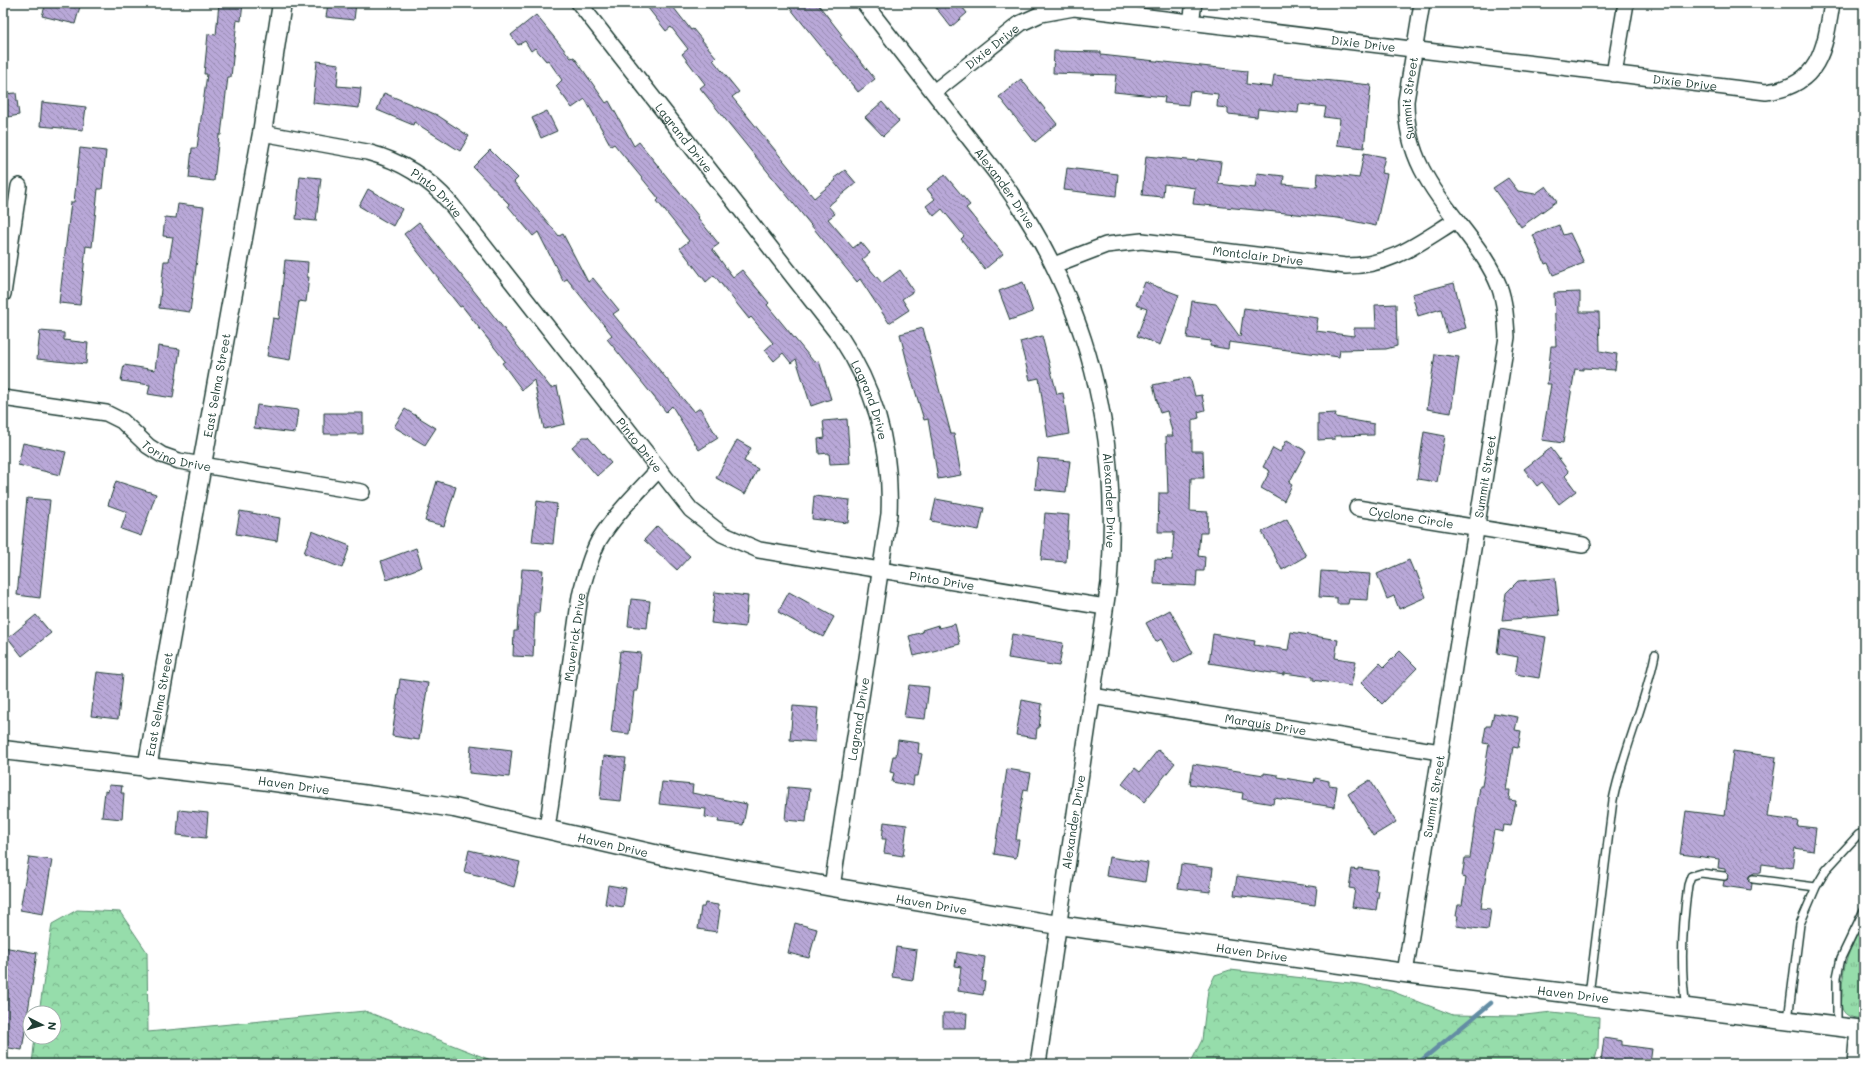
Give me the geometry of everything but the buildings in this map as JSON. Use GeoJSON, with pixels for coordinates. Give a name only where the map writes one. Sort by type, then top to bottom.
{"type":"FeatureCollection","features":[{"type":"Feature","properties":{"kind":"street","name":"East Selma Street"},"geometry":{"type":"LineString","coordinates":[[147,768],[262,133],[282,3]]}},
{"type":"Feature","properties":{"kind":"street","name":"Lagrand Drive"},"geometry":{"type":"LineString","coordinates":[[579,3],[842,338],[863,373],[884,431],[889,472],[889,514],[832,887]]}},
{"type":"Feature","properties":{"kind":"street","name":"Alexander Drive"},"geometry":{"type":"LineString","coordinates":[[864,3],[1018,202],[1054,265],[1087,350],[1102,411],[1107,440],[1111,486],[1112,523],[1106,607],[1038,1064]]}},
{"type":"Feature","properties":{"kind":"street"},"geometry":{"type":"LineString","coordinates":[[1191,22],[1194,3]]}},
{"type":"Feature","properties":{"kind":"street","name":"Summit Street"},"geometry":{"type":"LineString","coordinates":[[1405,973],[1505,354],[1506,320],[1504,304],[1492,271],[1483,256],[1425,178],[1412,148],[1406,117],[1406,101],[1422,3]]}},
{"type":"Feature","properties":{"kind":"street"},"geometry":{"type":"LineString","coordinates":[[1614,74],[1626,3]]}},
{"type":"Feature","properties":{"kind":"street","name":"Dixie Drive"},"geometry":{"type":"LineString","coordinates":[[934,92],[1021,23],[1041,14],[1063,9],[1086,8],[1614,74],[1755,91],[1771,91],[1786,88],[1804,78],[1817,63],[1825,44],[1832,3]]}},
{"type":"Feature","properties":{"kind":"street","name":"Pinto Drive"},"geometry":{"type":"LineString","coordinates":[[262,133],[383,156],[399,163],[428,180],[451,204],[659,469],[701,519],[733,541],[759,550],[1106,607]]}},
{"type":"Feature","properties":{"kind":"street"},"geometry":{"type":"LineString","coordinates":[[3,294],[19,186]]}},
{"type":"Feature","properties":{"kind":"street","name":"Montclair Drive"},"geometry":{"type":"LineString","coordinates":[[1054,265],[1106,245],[1142,242],[1346,266],[1367,265],[1392,259],[1406,252],[1456,220]]}},
{"type":"Feature","properties":{"kind":"street","name":"Torino Drive"},"geometry":{"type":"LineString","coordinates":[[3,398],[106,413],[122,421],[148,446],[162,455],[179,461],[362,492]]}},
{"type":"Feature","properties":{"kind":"street","name":"Maverick Drive"},"geometry":{"type":"LineString","coordinates":[[548,829],[580,596],[585,576],[598,541],[608,526],[659,469]]}},
{"type":"Feature","properties":{"kind":"street","name":"Cyclone Circle"},"geometry":{"type":"LineString","coordinates":[[1357,508],[1583,546]]}},
{"type":"Feature","properties":{"kind":"street","name":"Marquis Drive"},"geometry":{"type":"LineString","coordinates":[[1092,696],[1440,752]]}},
{"type":"Feature","properties":{"kind":"street","name":"Haven Drive"},"geometry":{"type":"LineString","coordinates":[[3,750],[283,783],[454,808],[672,858],[832,887],[1058,925],[1405,973],[1861,1029]]}},
{"type":"Feature","properties":{"kind":"street"},"geometry":{"type":"LineString","coordinates":[[1855,1064],[1861,1029]]}},
{"type":"Feature","properties":{"kind":"lane"},"geometry":{"type":"LineString","coordinates":[[1588,996],[1613,800],[1618,775],[1650,680],[1655,655]]}},
{"type":"Feature","properties":{"kind":"lane"},"geometry":{"type":"LineString","coordinates":[[1788,1020],[1800,924],[1816,887],[1826,870],[1858,835],[1864,832]]}},
{"type":"Feature","properties":{"kind":"lane"},"geometry":{"type":"LineString","coordinates":[[1686,1008],[1682,981],[1684,910],[1688,885],[1691,876],[1701,873],[1724,876]]}},
{"type":"Feature","properties":{"kind":"lane"},"geometry":{"type":"LineString","coordinates":[[1753,879],[1816,887]]}},
{"type":"Feature","properties":{"kind":"lane"},"geometry":{"type":"LineString","coordinates":[[1837,1026],[1837,977],[1841,958],[1864,910]]}},
{"type":"Feature","properties":{"kind":"green space"},"geometry":{"type":"Polygon","coordinates":[[[77,910],[120,912],[147,952],[148,1032],[365,1011],[501,1064],[32,1064],[34,1045],[62,1045],[62,1005],[40,1005],[52,924],[77,910]]]}},
{"type":"Feature","properties":{"kind":"green space"},"geometry":{"type":"Polygon","coordinates":[[[1864,921],[1864,1019],[1848,1015],[1843,1010],[1842,983],[1845,964],[1864,921]]]}},
{"type":"Feature","properties":{"kind":"green space"},"geometry":{"type":"Polygon","coordinates":[[[1230,970],[1359,984],[1391,991],[1453,1015],[1516,1016],[1552,1012],[1599,1017],[1598,1048],[1594,1064],[1190,1064],[1202,1040],[1208,990],[1215,975],[1230,970]]]}},
{"type":"Feature","properties":{"kind":"waterway"},"geometry":{"type":"LineString","coordinates":[[1417,1064],[1491,1003]]}}]}
